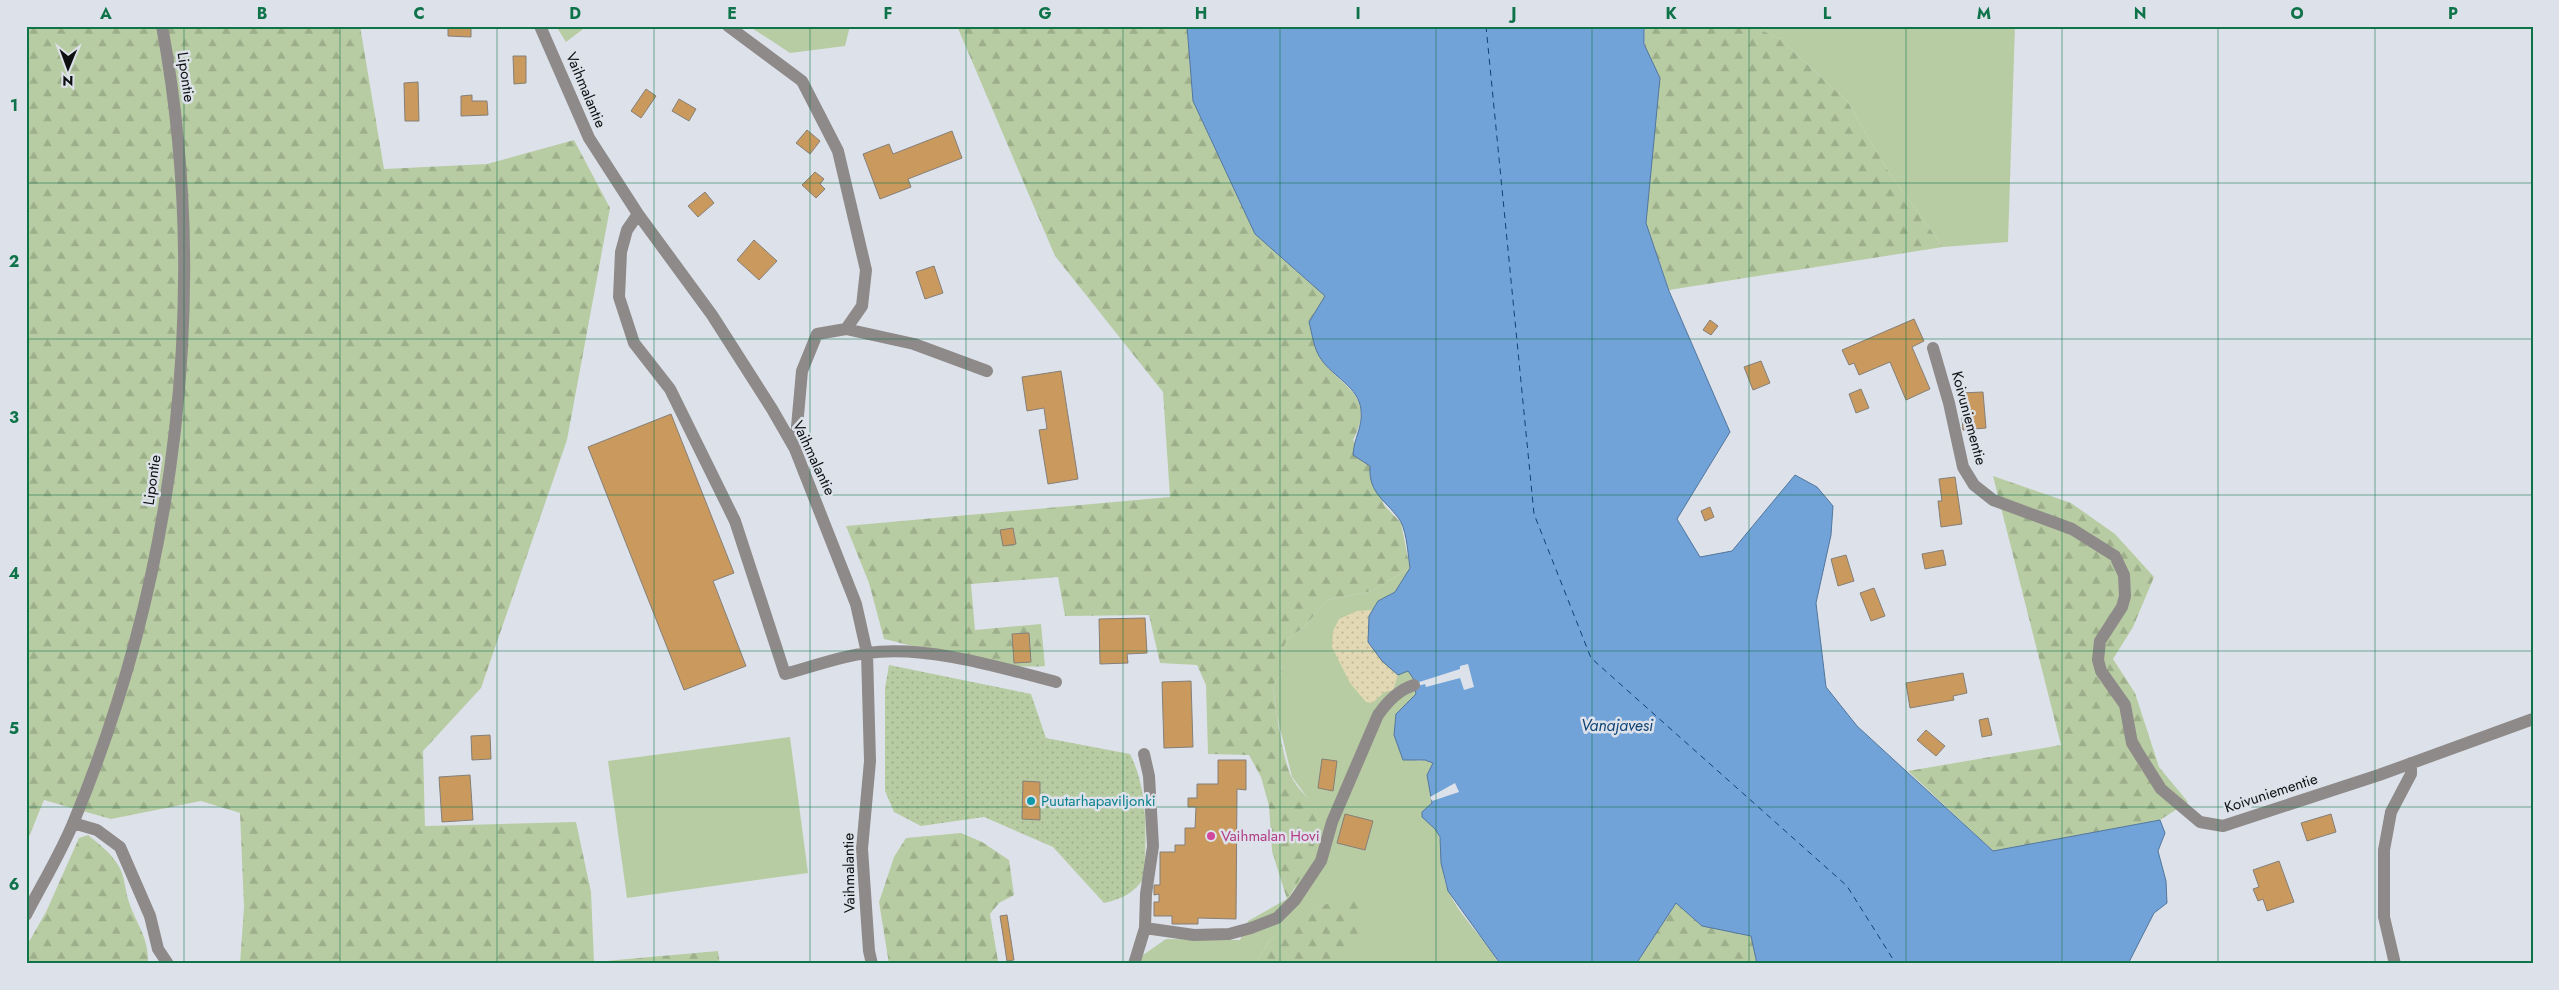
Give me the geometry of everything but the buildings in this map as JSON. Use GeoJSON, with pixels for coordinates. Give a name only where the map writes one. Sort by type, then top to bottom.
{"type":"FeatureCollection","features":[{"type":"Feature","properties":{"kind":"street","name":"Lipontie"},"geometry":{"type":"LineString","coordinates":[[26,915],[73,823],[106,734],[135,637],[161,529],[170,471],[184,291],[183,218],[179,144],[162,26]]}},
{"type":"Feature","properties":{"kind":"street","name":"Vaihmalantie"},"geometry":{"type":"LineString","coordinates":[[540,26],[588,138],[638,214],[712,315],[772,409],[795,449],[856,604],[867,653],[870,761],[862,850],[868,951],[872,964]]}},
{"type":"Feature","properties":{"kind":"street"},"geometry":{"type":"LineString","coordinates":[[728,26],[802,81],[838,151],[866,270],[862,306],[846,329]]}},
{"type":"Feature","properties":{"kind":"street"},"geometry":{"type":"LineString","coordinates":[[638,214],[627,230],[621,252],[619,297],[634,343],[670,389],[680,406],[735,521],[785,674],[867,653],[925,654],[1004,669],[1056,682]]}},
{"type":"Feature","properties":{"kind":"street"},"geometry":{"type":"LineString","coordinates":[[795,449],[802,371],[817,334],[846,329],[914,344],[986,371]]}},
{"type":"Feature","properties":{"kind":"street","name":"Koivuniementie"},"geometry":{"type":"LineString","coordinates":[[1933,348],[1949,403],[1963,466],[1974,485],[1993,500],[2072,529],[2115,556],[2124,575],[2125,596],[2122,607],[2100,641],[2098,660],[2101,670],[2125,705],[2132,743],[2161,789],[2200,822],[2223,826],[2533,720]]}},
{"type":"Feature","properties":{"kind":"street"},"geometry":{"type":"LineString","coordinates":[[1145,928],[1194,935],[1229,934],[1252,928],[1277,918],[1295,900],[1321,861],[1332,822],[1378,715],[1388,702],[1406,687],[1414,685]]}},
{"type":"Feature","properties":{"kind":"street"},"geometry":{"type":"LineString","coordinates":[[1134,964],[1145,928],[1146,894],[1152,858],[1153,814],[1150,776],[1144,754]]}},
{"type":"Feature","properties":{"kind":"street"},"geometry":{"type":"LineString","coordinates":[[2395,964],[2384,917],[2385,841],[2391,812],[2411,774],[2411,763]]}},
{"type":"Feature","properties":{"kind":"street"},"geometry":{"type":"LineString","coordinates":[[73,823],[97,830],[120,848],[150,916],[158,949],[168,964]]}},
{"type":"Feature","properties":{"kind":"green space"},"geometry":{"type":"Polygon","coordinates":[[[26,26],[360,26],[384,169],[487,164],[574,140],[610,208],[567,440],[481,688],[423,751],[425,826],[576,822],[591,892],[594,962],[718,951],[720,964],[240,964],[244,907],[240,813],[201,801],[111,819],[44,800],[26,844],[26,26]]]}},
{"type":"Feature","properties":{"kind":"green space"},"geometry":{"type":"Polygon","coordinates":[[[556,26],[587,26],[566,42],[556,26]]]}},
{"type":"Feature","properties":{"kind":"green space"},"geometry":{"type":"Polygon","coordinates":[[[749,26],[850,26],[845,46],[790,53],[749,26]]]}},
{"type":"Feature","properties":{"kind":"green space"},"geometry":{"type":"Polygon","coordinates":[[[957,26],[1187,26],[1193,101],[1255,234],[1325,296],[1309,322],[1315,346],[1321,359],[1354,394],[1359,403],[1361,413],[1353,440],[1370,466],[1384,505],[1401,523],[1410,568],[1372,591],[1327,600],[1304,627],[1287,639],[1280,657],[1282,673],[1273,685],[1285,756],[1293,780],[1315,807],[1318,817],[1318,828],[1311,855],[1299,881],[1287,899],[1272,851],[1269,806],[1261,777],[1249,755],[1208,754],[1206,685],[1197,665],[1160,663],[1149,615],[1065,616],[1058,577],[971,584],[975,630],[1041,624],[1045,666],[1006,665],[985,662],[884,639],[869,583],[846,526],[1170,497],[1163,392],[1055,256],[957,26]]]}},
{"type":"Feature","properties":{"kind":"green space"},"geometry":{"type":"Polygon","coordinates":[[[1644,26],[1753,26],[1780,39],[1847,101],[1888,171],[1943,247],[1669,290],[1646,223],[1651,157],[1644,26]]]}},
{"type":"Feature","properties":{"kind":"green space"},"geometry":{"type":"Polygon","coordinates":[[[1753,26],[2015,26],[2008,242],[1943,247],[1888,171],[1847,101],[1780,39],[1753,26]]]}},
{"type":"Feature","properties":{"kind":"green space"},"geometry":{"type":"Polygon","coordinates":[[[1993,476],[2071,503],[2115,534],[2154,577],[2133,627],[2113,659],[2135,693],[2159,767],[2188,802],[2160,820],[1993,851],[1908,771],[2061,745],[1993,476]]]}},
{"type":"Feature","properties":{"kind":"green space"},"geometry":{"type":"Polygon","coordinates":[[[1410,568],[1395,592],[1378,601],[1408,671],[1413,678],[1416,694],[1396,714],[1417,761],[1425,760],[1433,763],[1432,803],[1422,812],[1439,837],[1444,877],[1448,890],[1458,908],[1499,964],[1345,964],[1349,960],[1326,904],[1269,941],[1256,964],[1139,964],[1143,955],[1166,939],[1240,940],[1248,921],[1287,899],[1295,889],[1316,809],[1292,777],[1277,716],[1273,685],[1282,673],[1280,657],[1287,639],[1304,627],[1327,600],[1372,591],[1410,568]]]}},
{"type":"Feature","properties":{"kind":"green space"},"geometry":{"type":"Polygon","coordinates":[[[889,665],[1031,694],[1046,738],[1130,754],[1140,783],[1145,814],[1144,878],[1136,888],[1127,895],[1104,903],[1053,847],[984,817],[921,826],[894,812],[885,791],[885,688],[889,665]]]}},
{"type":"Feature","properties":{"kind":"green space"},"geometry":{"type":"Polygon","coordinates":[[[790,737],[808,873],[627,898],[608,761],[790,737]]]}},
{"type":"Feature","properties":{"kind":"green space"},"geometry":{"type":"Polygon","coordinates":[[[961,833],[982,842],[1009,860],[1014,895],[999,903],[990,914],[998,961],[991,964],[889,964],[879,902],[894,857],[906,838],[961,833]]]}},
{"type":"Feature","properties":{"kind":"green space"},"geometry":{"type":"Polygon","coordinates":[[[88,835],[108,853],[120,869],[129,902],[145,939],[148,964],[26,964],[26,947],[46,912],[79,838],[88,835]]]}},
{"type":"Feature","properties":{"kind":"green space"},"geometry":{"type":"Polygon","coordinates":[[[1360,899],[1363,921],[1349,960],[1345,964],[1256,964],[1269,941],[1300,920],[1326,904],[1360,899]]]}},
{"type":"Feature","properties":{"kind":"green space"},"geometry":{"type":"Polygon","coordinates":[[[1676,903],[1702,926],[1751,936],[1757,964],[1636,964],[1676,903]]]}},
{"type":"Feature","properties":{"kind":"sand"},"geometry":{"type":"Polygon","coordinates":[[[1372,610],[1370,629],[1377,651],[1385,664],[1398,675],[1393,690],[1385,692],[1372,703],[1366,702],[1350,683],[1332,647],[1333,631],[1339,619],[1357,611],[1372,610]]]}},
{"type":"Feature","properties":{"kind":"water","name":"Vanajavesi"},"geometry":{"type":"Polygon","coordinates":[[[1187,26],[1644,26],[1644,44],[1660,78],[1646,223],[1669,291],[1730,432],[1677,519],[1700,557],[1732,551],[1795,475],[1817,487],[1833,506],[1831,535],[1816,603],[1826,687],[1857,726],[1993,851],[2160,820],[2165,833],[2158,851],[2166,881],[2167,903],[2154,913],[2128,964],[1757,964],[1751,936],[1702,926],[1676,903],[1636,964],[1499,962],[1448,891],[1441,863],[1440,837],[1435,829],[1422,817],[1422,812],[1432,803],[1427,775],[1433,763],[1425,760],[1403,760],[1394,735],[1396,714],[1416,694],[1413,678],[1408,671],[1398,675],[1382,661],[1368,642],[1369,616],[1378,601],[1395,592],[1410,568],[1403,527],[1372,484],[1370,466],[1353,455],[1361,422],[1361,410],[1356,395],[1326,365],[1315,346],[1309,322],[1325,296],[1255,234],[1193,101],[1187,26]]]}},
{"type":"Feature","properties":{"kind":"pier"},"geometry":{"type":"Polygon","coordinates":[[[1468,664],[1474,687],[1464,690],[1460,678],[1426,687],[1425,684],[1414,687],[1413,684],[1460,669],[1460,666],[1468,664]]]}},
{"type":"Feature","properties":{"kind":"pier"},"geometry":{"type":"Polygon","coordinates":[[[1455,783],[1459,792],[1432,801],[1430,797],[1455,783]]]}},
{"type":"Feature","properties":{"kind":"ferry route"},"geometry":{"type":"LineString","coordinates":[[1486,26],[1534,514],[1591,658],[1847,886],[1896,964]]}},
{"type":"Feature","properties":{"kind":"place","name":"Puutarhapaviljonki"},"geometry":{"type":"Point","coordinates":[1031,801]}},
{"type":"Feature","properties":{"kind":"place","name":"Vaihmalan Hovi"},"geometry":{"type":"Point","coordinates":[1211,836]}}]}
